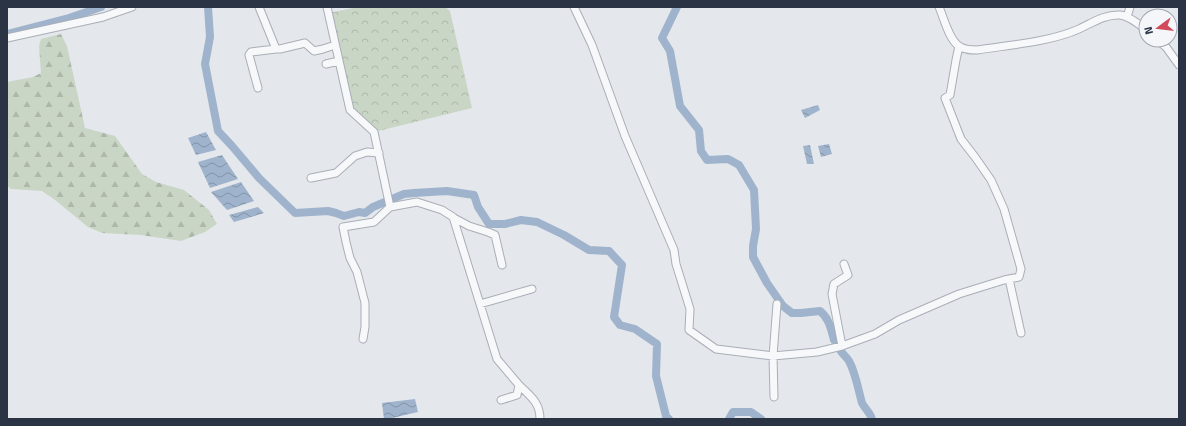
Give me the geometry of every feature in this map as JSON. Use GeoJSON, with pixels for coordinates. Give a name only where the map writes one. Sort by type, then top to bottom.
{"type":"FeatureCollection","features":[{"type":"Feature","properties":{"kind":"street"},"geometry":{"type":"LineString","coordinates":[[7,38],[103,17],[132,7]]}},
{"type":"Feature","properties":{"kind":"street"},"geometry":{"type":"LineString","coordinates":[[259,7],[276,48]]}},
{"type":"Feature","properties":{"kind":"street"},"geometry":{"type":"LineString","coordinates":[[327,7],[350,110],[374,132],[390,207]]}},
{"type":"Feature","properties":{"kind":"street"},"geometry":{"type":"LineString","coordinates":[[574,7],[592,45],[625,136],[674,250],[676,264],[690,309],[689,330],[716,349],[773,356],[817,352],[842,346],[875,334],[899,320],[959,294],[1019,277],[1021,269],[1004,209],[991,180],[961,139],[945,98],[950,95],[959,46]]}},
{"type":"Feature","properties":{"kind":"street"},"geometry":{"type":"LineString","coordinates":[[940,7],[950,35],[959,46],[967,50],[977,50],[1031,42],[1066,34],[1107,16],[1120,15],[1127,17],[1138,24]]}},
{"type":"Feature","properties":{"kind":"street"},"geometry":{"type":"LineString","coordinates":[[1127,17],[1130,7]]}},
{"type":"Feature","properties":{"kind":"street"},"geometry":{"type":"LineString","coordinates":[[258,88],[249,55],[251,52],[276,48],[280,50],[305,43],[314,51],[335,45]]}},
{"type":"Feature","properties":{"kind":"street"},"geometry":{"type":"LineString","coordinates":[[1167,48],[1179,65]]}},
{"type":"Feature","properties":{"kind":"street"},"geometry":{"type":"LineString","coordinates":[[326,64],[339,61]]}},
{"type":"Feature","properties":{"kind":"street"},"geometry":{"type":"LineString","coordinates":[[311,178],[336,173],[355,156],[366,152],[379,153]]}},
{"type":"Feature","properties":{"kind":"street"},"geometry":{"type":"LineString","coordinates":[[363,339],[365,327],[365,303],[357,272],[350,258],[343,227],[374,222],[390,207],[417,202],[442,210],[469,226],[495,235],[502,265]]}},
{"type":"Feature","properties":{"kind":"street"},"geometry":{"type":"LineString","coordinates":[[454,218],[497,359],[519,386],[535,400],[540,413],[540,419]]}},
{"type":"Feature","properties":{"kind":"street"},"geometry":{"type":"LineString","coordinates":[[842,346],[832,294],[834,284],[848,275],[844,264]]}},
{"type":"Feature","properties":{"kind":"street"},"geometry":{"type":"LineString","coordinates":[[1009,279],[1021,333]]}},
{"type":"Feature","properties":{"kind":"street"},"geometry":{"type":"LineString","coordinates":[[480,304],[532,289]]}},
{"type":"Feature","properties":{"kind":"street"},"geometry":{"type":"LineString","coordinates":[[774,397],[773,356],[777,304]]}},
{"type":"Feature","properties":{"kind":"street"},"geometry":{"type":"LineString","coordinates":[[501,400],[517,395],[519,386]]}},
{"type":"Feature","properties":{"kind":"green space"},"geometry":{"type":"Polygon","coordinates":[[[358,7],[445,7],[450,11],[472,108],[374,132],[350,110],[329,13],[358,7]]]}},
{"type":"Feature","properties":{"kind":"green space"},"geometry":{"type":"Polygon","coordinates":[[[61,34],[67,46],[85,128],[115,136],[142,174],[156,182],[184,190],[209,210],[217,224],[205,232],[181,241],[141,235],[102,233],[88,227],[42,191],[11,189],[7,185],[7,82],[33,77],[41,73],[39,46],[41,39],[61,34]]]}},
{"type":"Feature","properties":{"kind":"water"},"geometry":{"type":"Polygon","coordinates":[[[818,105],[820,110],[805,118],[801,110],[818,105]]]}},
{"type":"Feature","properties":{"kind":"water"},"geometry":{"type":"Polygon","coordinates":[[[206,132],[216,150],[196,155],[188,138],[206,132]]]}},
{"type":"Feature","properties":{"kind":"water"},"geometry":{"type":"Polygon","coordinates":[[[829,144],[832,154],[821,157],[818,146],[829,144]]]}},
{"type":"Feature","properties":{"kind":"water"},"geometry":{"type":"Polygon","coordinates":[[[810,145],[814,164],[807,164],[803,146],[810,145]]]}},
{"type":"Feature","properties":{"kind":"water"},"geometry":{"type":"Polygon","coordinates":[[[222,155],[238,179],[210,188],[198,162],[222,155]]]}},
{"type":"Feature","properties":{"kind":"water"},"geometry":{"type":"Polygon","coordinates":[[[241,182],[254,201],[227,210],[211,192],[241,182]]]}},
{"type":"Feature","properties":{"kind":"water"},"geometry":{"type":"Polygon","coordinates":[[[258,207],[264,213],[234,222],[229,215],[258,207]]]}},
{"type":"Feature","properties":{"kind":"water"},"geometry":{"type":"Polygon","coordinates":[[[415,399],[418,412],[384,419],[382,403],[415,399]]]}},
{"type":"Feature","properties":{"kind":"waterway"},"geometry":{"type":"LineString","coordinates":[[7,34],[69,18],[101,7]]}},
{"type":"Feature","properties":{"kind":"waterway"},"geometry":{"type":"LineString","coordinates":[[208,7],[210,37],[205,64],[218,131],[259,178],[295,213],[328,211],[344,216],[359,212],[365,213],[373,207],[404,194],[447,191],[474,195],[478,207],[489,224],[505,224],[521,220],[537,222],[564,235],[589,250],[609,251],[622,265],[614,317],[620,325],[635,329],[657,344],[656,376],[666,416],[669,419]]}},
{"type":"Feature","properties":{"kind":"waterway"},"geometry":{"type":"LineString","coordinates":[[677,7],[662,38],[670,51],[680,106],[699,130],[701,151],[707,160],[728,159],[739,165],[754,190],[756,229],[753,257],[767,283],[783,306],[792,313],[820,311],[828,320],[834,340]]}},
{"type":"Feature","properties":{"kind":"waterway"},"geometry":{"type":"LineString","coordinates":[[839,348],[848,359],[855,376],[862,403],[872,419]]}},
{"type":"Feature","properties":{"kind":"waterway"},"geometry":{"type":"LineString","coordinates":[[729,419],[733,412],[751,412],[761,419]]}}]}
